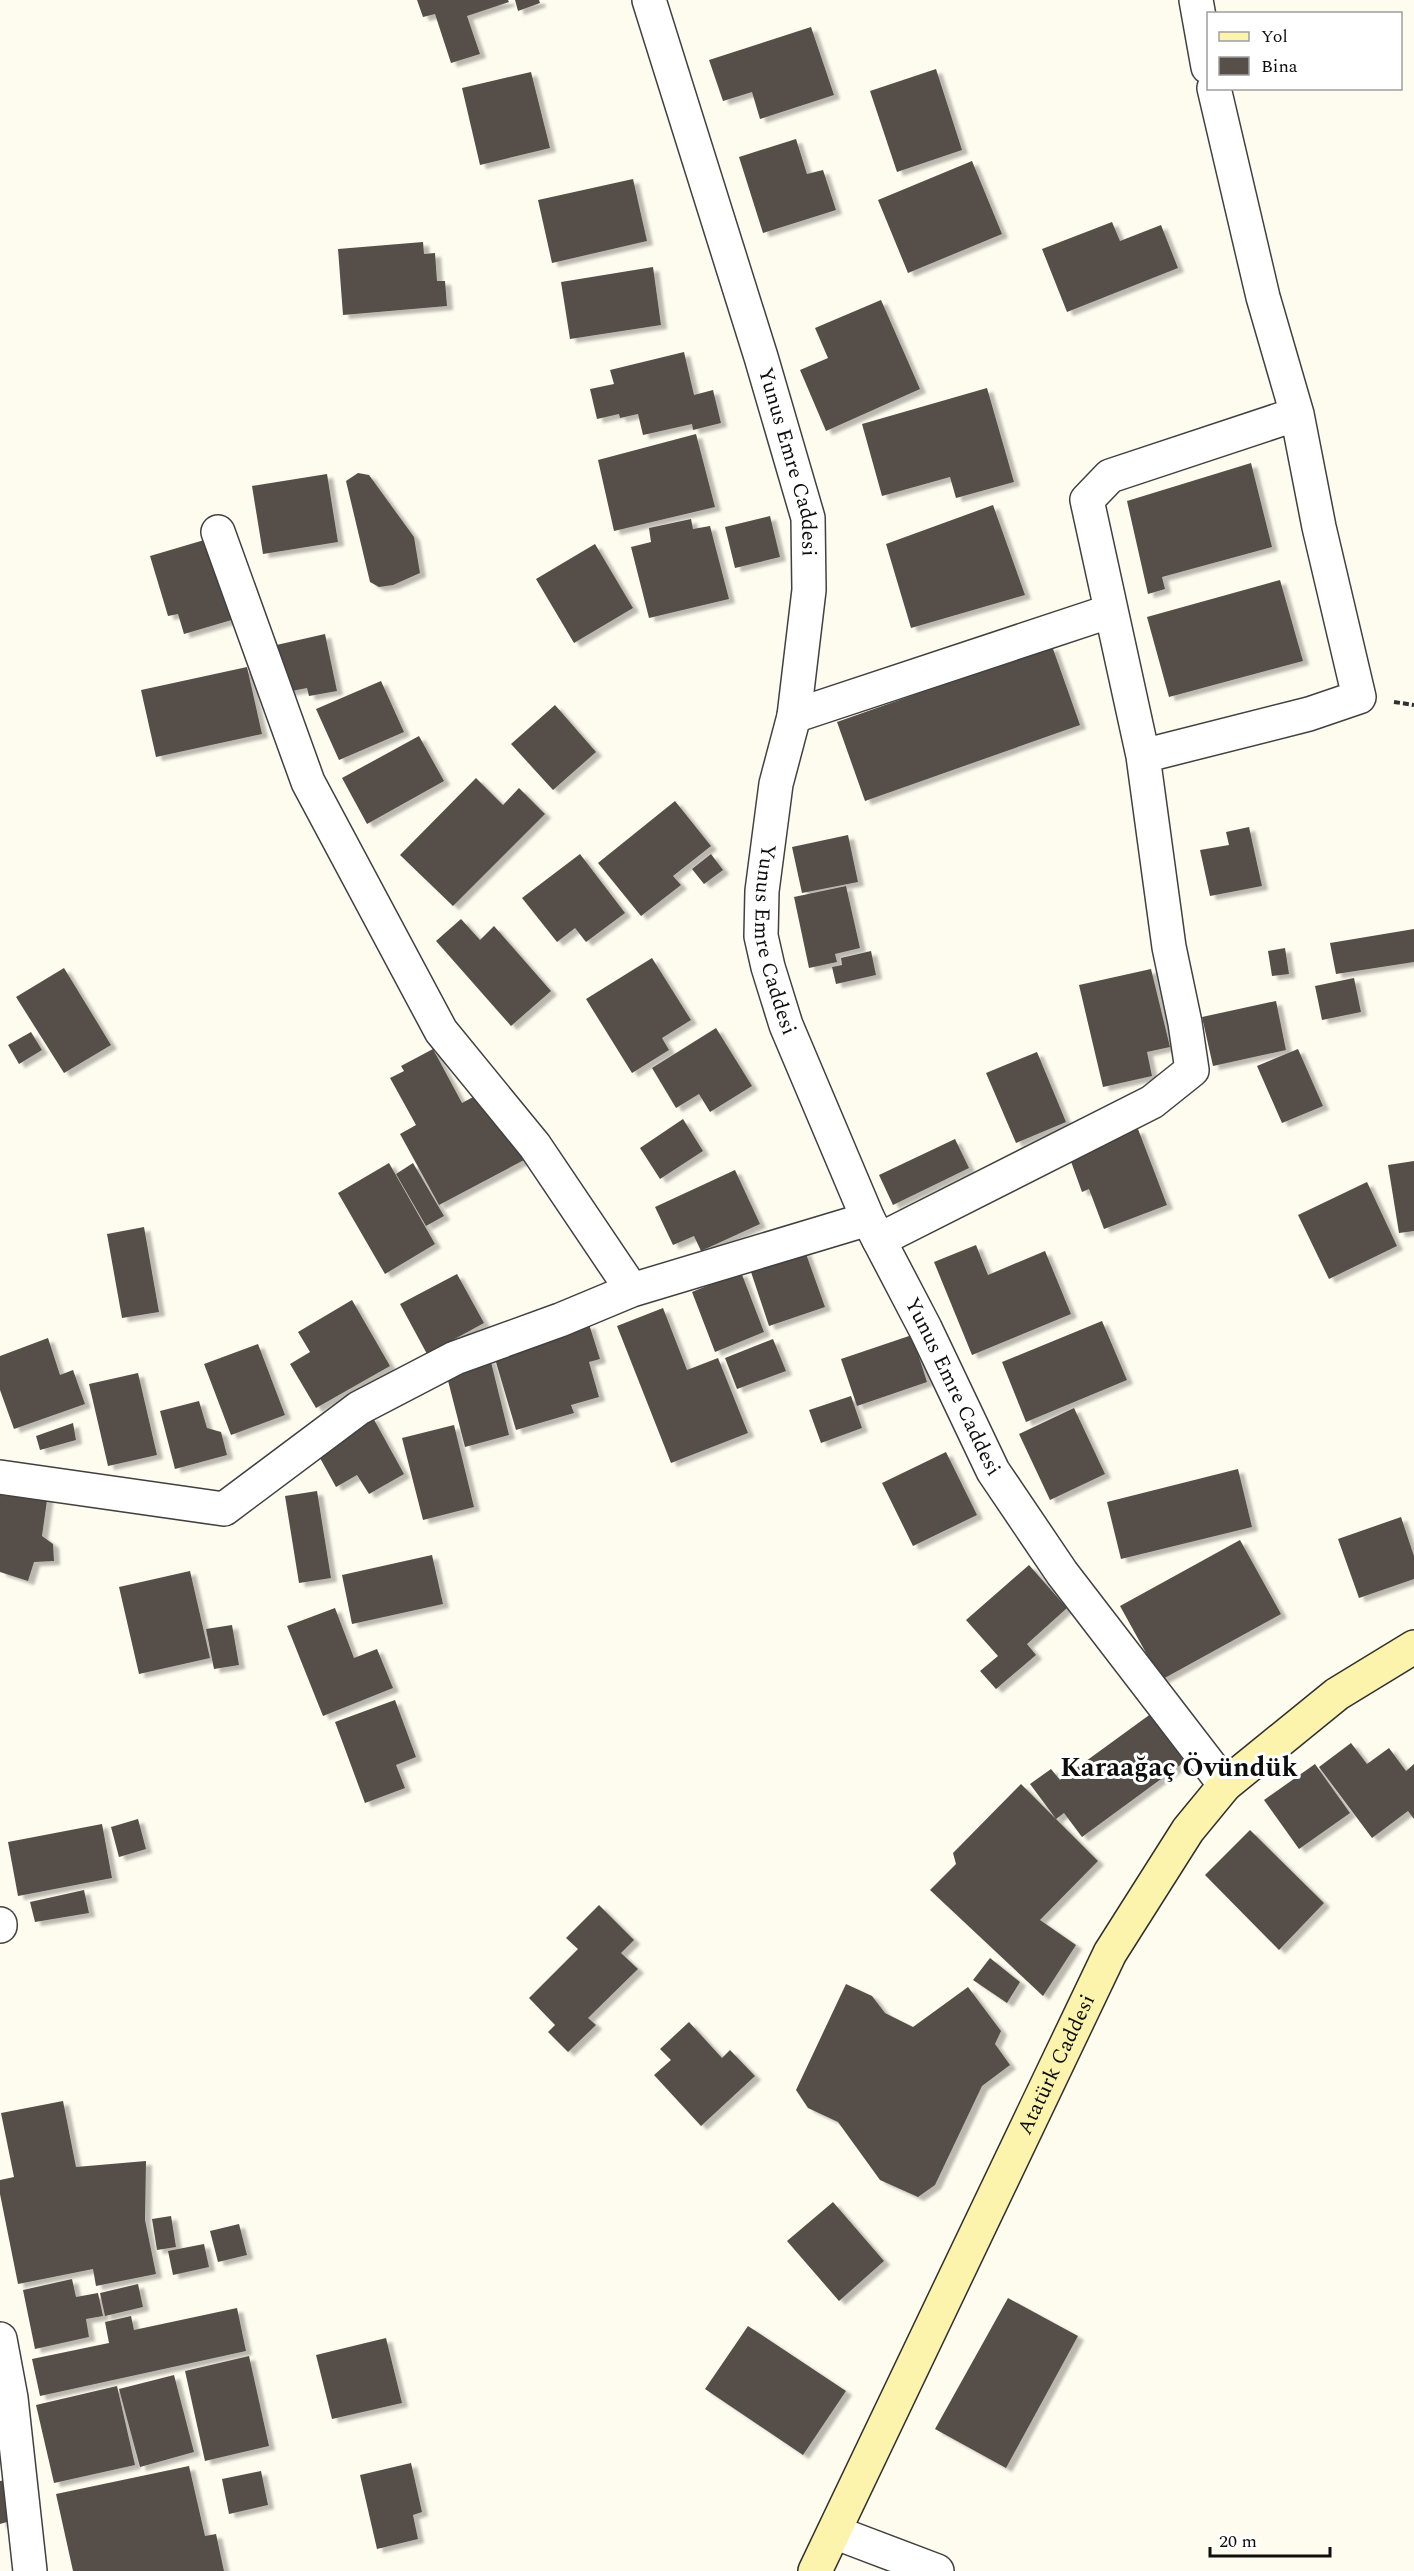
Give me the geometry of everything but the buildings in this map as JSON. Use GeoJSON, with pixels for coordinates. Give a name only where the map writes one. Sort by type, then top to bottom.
{"type":"FeatureCollection","features":[{"type":"Feature","properties":{"kind":"main road","name":"Atatürk Caddesi"},"geometry":{"type":"LineString","coordinates":[[815,2571],[1110,1953],[1188,1830],[1225,1785],[1337,1694],[1414,1647]]}},
{"type":"Feature","properties":{"kind":"street","name":"Yunus Emre Caddesi"},"geometry":{"type":"LineString","coordinates":[[649,0],[761,357],[808,518],[809,590],[794,716],[776,784],[762,891],[761,936],[786,1025],[873,1230],[926,1328],[993,1471],[1062,1573],[1225,1785]]}},
{"type":"Feature","properties":{"kind":"street"},"geometry":{"type":"LineString","coordinates":[[1196,0],[1207,57]]}},
{"type":"Feature","properties":{"kind":"street"},"geometry":{"type":"LineString","coordinates":[[1143,756],[1309,714],[1359,697],[1319,527],[1298,414],[1263,297],[1214,90]]}},
{"type":"Feature","properties":{"kind":"street"},"geometry":{"type":"LineString","coordinates":[[0,1477],[224,1509],[359,1408],[455,1358],[560,1320],[632,1290],[873,1230],[1152,1102],[1191,1070],[1185,1023],[1169,947],[1143,756],[1088,500],[1110,476],[1298,414]]}},
{"type":"Feature","properties":{"kind":"street"},"geometry":{"type":"LineString","coordinates":[[218,532],[308,782],[441,1031],[535,1146],[632,1290]]}},
{"type":"Feature","properties":{"kind":"street"},"geometry":{"type":"LineString","coordinates":[[794,716],[1111,611]]}},
{"type":"Feature","properties":{"kind":"street"},"geometry":{"type":"LineString","coordinates":[[0,2339],[11,2398],[30,2571]]}},
{"type":"Feature","properties":{"kind":"street"},"geometry":{"type":"LineString","coordinates":[[834,2532],[937,2571]]}},
{"type":"Feature","properties":{"kind":"district","name":"Karaağaç Övündük"},"geometry":{"type":"Point","coordinates":[1179,1768]}}]}
